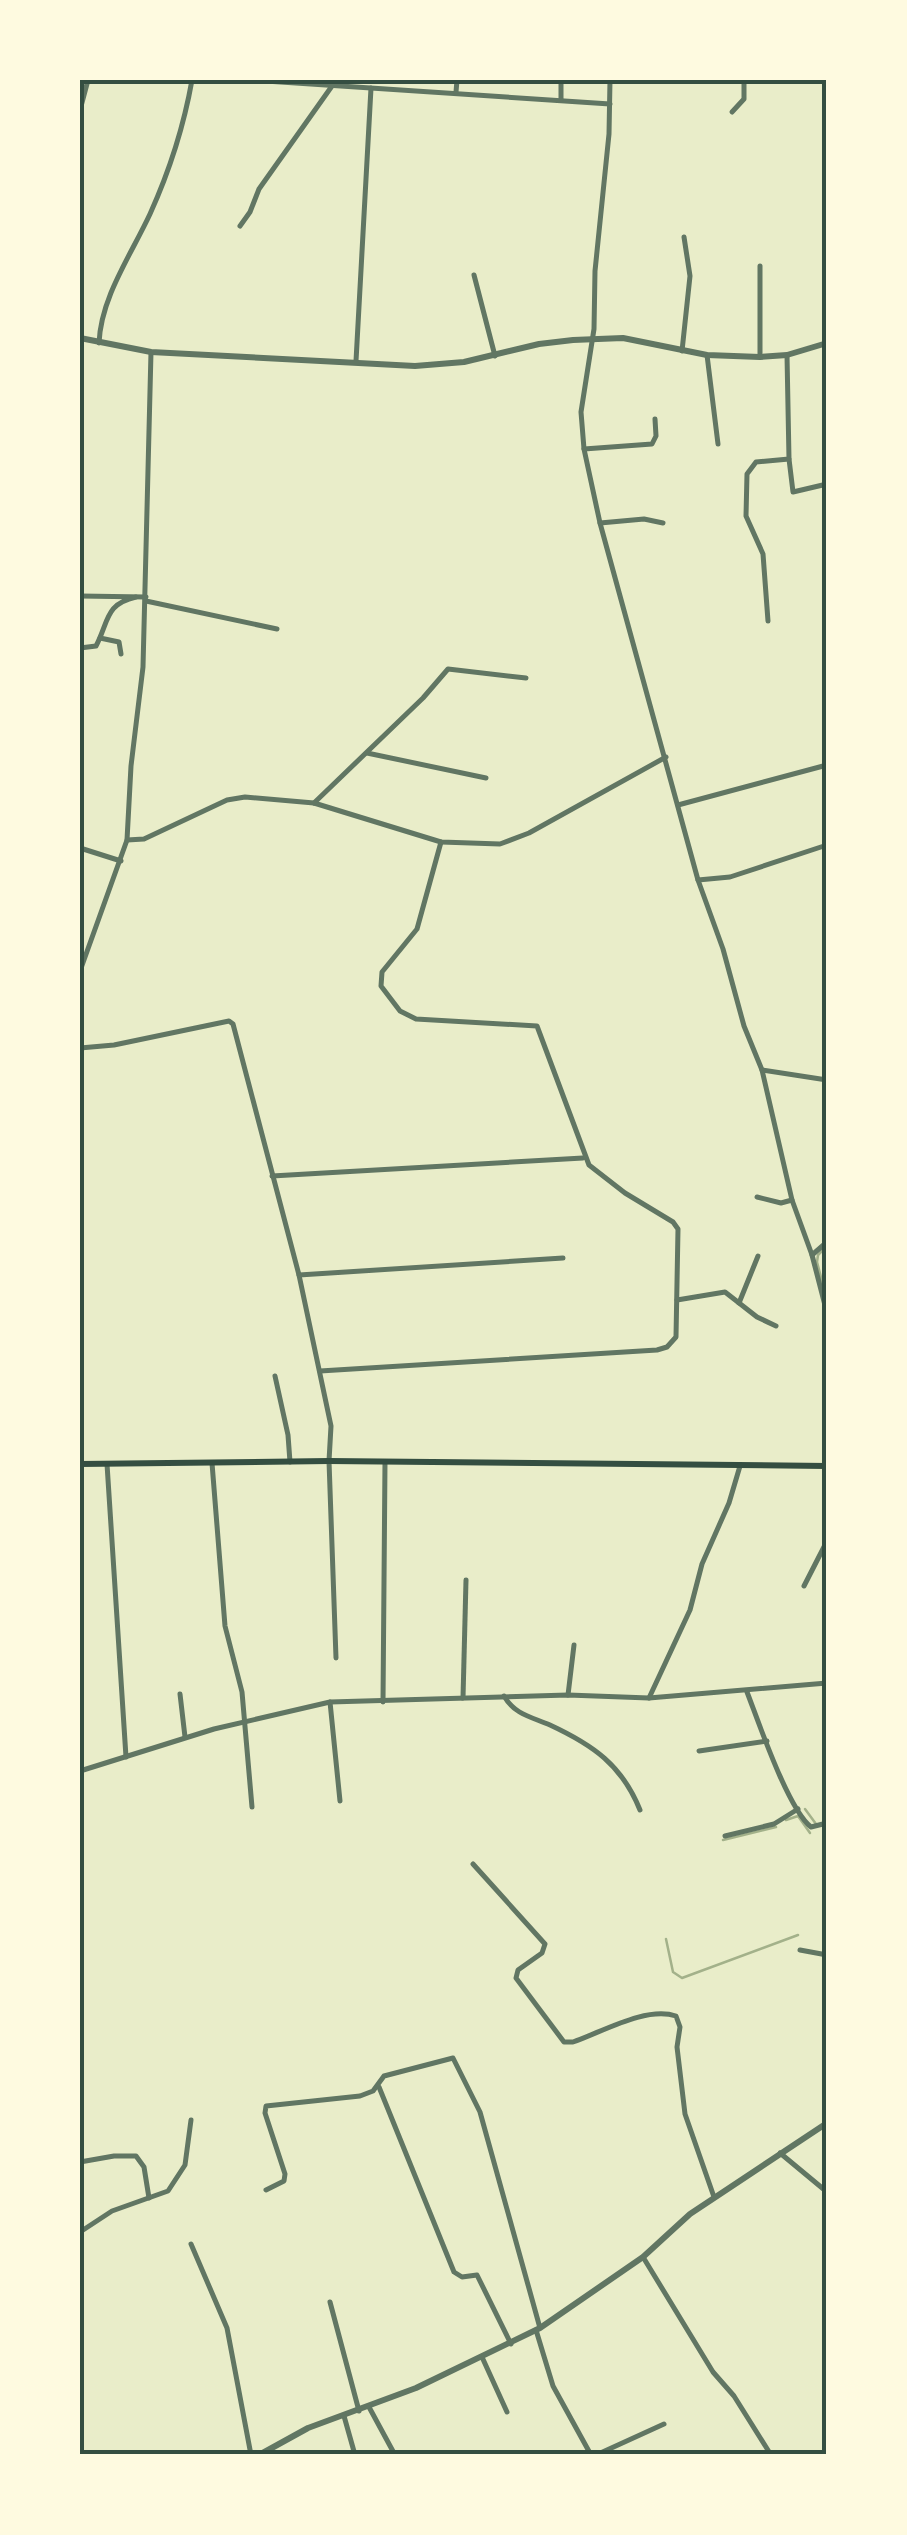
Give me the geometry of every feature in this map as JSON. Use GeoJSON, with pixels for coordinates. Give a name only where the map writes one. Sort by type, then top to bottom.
{"type":"FeatureCollection","features":[{"type":"Feature","properties":{"kind":"main road"},"geometry":{"type":"LineString","coordinates":[[80,1464],[827,1466]]}},
{"type":"Feature","properties":{"kind":"street"},"geometry":{"type":"LineString","coordinates":[[80,110],[88,80]]}},
{"type":"Feature","properties":{"kind":"street"},"geometry":{"type":"LineString","coordinates":[[99,343],[101,314],[156,199],[192,80]]}},
{"type":"Feature","properties":{"kind":"street"},"geometry":{"type":"LineString","coordinates":[[250,80],[610,104]]}},
{"type":"Feature","properties":{"kind":"street"},"geometry":{"type":"LineString","coordinates":[[418,89],[419,80]]}},
{"type":"Feature","properties":{"kind":"street"},"geometry":{"type":"LineString","coordinates":[[456,92],[458,80]]}},
{"type":"Feature","properties":{"kind":"street"},"geometry":{"type":"LineString","coordinates":[[560,99],[561,80]]}},
{"type":"Feature","properties":{"kind":"street"},"geometry":{"type":"LineString","coordinates":[[610,80],[592,339],[581,412],[584,449],[600,523],[698,880],[723,948],[744,1026],[762,1070],[792,1200],[812,1254],[827,1313]]}},
{"type":"Feature","properties":{"kind":"street"},"geometry":{"type":"LineString","coordinates":[[732,112],[744,98],[744,80]]}},
{"type":"Feature","properties":{"kind":"street"},"geometry":{"type":"LineString","coordinates":[[240,226],[259,189],[332,86]]}},
{"type":"Feature","properties":{"kind":"street"},"geometry":{"type":"LineString","coordinates":[[356,361],[371,88]]}},
{"type":"Feature","properties":{"kind":"street"},"geometry":{"type":"LineString","coordinates":[[682,351],[690,276],[684,237]]}},
{"type":"Feature","properties":{"kind":"street"},"geometry":{"type":"LineString","coordinates":[[760,266],[760,357]]}},
{"type":"Feature","properties":{"kind":"street"},"geometry":{"type":"LineString","coordinates":[[474,275],[495,356]]}},
{"type":"Feature","properties":{"kind":"street"},"geometry":{"type":"LineString","coordinates":[[80,338],[150,352],[436,366],[539,344],[592,339],[623,338],[707,355],[760,357],[787,355],[827,343]]}},
{"type":"Feature","properties":{"kind":"street"},"geometry":{"type":"LineString","coordinates":[[80,971],[127,840],[146,599],[150,352]]}},
{"type":"Feature","properties":{"kind":"street"},"geometry":{"type":"LineString","coordinates":[[707,355],[718,444]]}},
{"type":"Feature","properties":{"kind":"street"},"geometry":{"type":"LineString","coordinates":[[787,355],[793,492],[827,484]]}},
{"type":"Feature","properties":{"kind":"street"},"geometry":{"type":"LineString","coordinates":[[827,413],[827,440]]}},
{"type":"Feature","properties":{"kind":"street"},"geometry":{"type":"LineString","coordinates":[[584,449],[652,444],[656,436],[655,419]]}},
{"type":"Feature","properties":{"kind":"street"},"geometry":{"type":"LineString","coordinates":[[768,620],[764,558],[747,522],[746,474],[756,462],[789,460]]}},
{"type":"Feature","properties":{"kind":"street"},"geometry":{"type":"LineString","coordinates":[[600,523],[644,519],[663,523]]}},
{"type":"Feature","properties":{"kind":"street"},"geometry":{"type":"LineString","coordinates":[[80,596],[136,597],[277,629]]}},
{"type":"Feature","properties":{"kind":"street"},"geometry":{"type":"LineString","coordinates":[[80,648],[96,646],[112,609],[120,601],[136,597]]}},
{"type":"Feature","properties":{"kind":"street"},"geometry":{"type":"LineString","coordinates":[[100,638],[119,642],[121,654]]}},
{"type":"Feature","properties":{"kind":"street"},"geometry":{"type":"LineString","coordinates":[[314,803],[448,669],[526,678]]}},
{"type":"Feature","properties":{"kind":"street"},"geometry":{"type":"LineString","coordinates":[[366,753],[486,778]]}},
{"type":"Feature","properties":{"kind":"street"},"geometry":{"type":"LineString","coordinates":[[127,840],[144,839],[227,800],[245,797],[314,803],[441,842],[482,846],[515,840],[666,757]]}},
{"type":"Feature","properties":{"kind":"street"},"geometry":{"type":"LineString","coordinates":[[678,805],[827,765]]}},
{"type":"Feature","properties":{"kind":"street"},"geometry":{"type":"LineString","coordinates":[[320,1371],[657,1350],[676,1337],[679,1237],[673,1222],[598,1175],[584,1158],[537,1026],[416,1019],[400,1011],[381,986],[382,972],[417,929],[441,842]]}},
{"type":"Feature","properties":{"kind":"street"},"geometry":{"type":"LineString","coordinates":[[698,880],[730,877],[827,845]]}},
{"type":"Feature","properties":{"kind":"street"},"geometry":{"type":"LineString","coordinates":[[80,848],[121,862]]}},
{"type":"Feature","properties":{"kind":"street"},"geometry":{"type":"LineString","coordinates":[[80,1048],[232,1022],[300,1275],[330,1426],[336,1658]]}},
{"type":"Feature","properties":{"kind":"street"},"geometry":{"type":"LineString","coordinates":[[762,1070],[827,1080]]}},
{"type":"Feature","properties":{"kind":"street"},"geometry":{"type":"LineString","coordinates":[[272,1176],[584,1158]]}},
{"type":"Feature","properties":{"kind":"street"},"geometry":{"type":"LineString","coordinates":[[757,1197],[781,1203],[792,1200]]}},
{"type":"Feature","properties":{"kind":"street"},"geometry":{"type":"LineString","coordinates":[[812,1254],[827,1242]]}},
{"type":"Feature","properties":{"kind":"street"},"geometry":{"type":"LineString","coordinates":[[738,1303],[758,1256]]}},
{"type":"Feature","properties":{"kind":"street"},"geometry":{"type":"LineString","coordinates":[[300,1275],[563,1258]]}},
{"type":"Feature","properties":{"kind":"street"},"geometry":{"type":"LineString","coordinates":[[678,1300],[725,1292],[776,1326]]}},
{"type":"Feature","properties":{"kind":"street"},"geometry":{"type":"LineString","coordinates":[[274,1376],[290,1462]]}},
{"type":"Feature","properties":{"kind":"street"},"geometry":{"type":"LineString","coordinates":[[383,1702],[385,1462]]}},
{"type":"Feature","properties":{"kind":"street"},"geometry":{"type":"LineString","coordinates":[[212,1463],[224,1626],[242,1692],[252,1808]]}},
{"type":"Feature","properties":{"kind":"street"},"geometry":{"type":"LineString","coordinates":[[107,1464],[126,1757]]}},
{"type":"Feature","properties":{"kind":"street"},"geometry":{"type":"LineString","coordinates":[[649,1698],[690,1610],[702,1564],[729,1503],[740,1466]]}},
{"type":"Feature","properties":{"kind":"street"},"geometry":{"type":"LineString","coordinates":[[804,1586],[827,1541]]}},
{"type":"Feature","properties":{"kind":"street"},"geometry":{"type":"LineString","coordinates":[[463,1698],[466,1580]]}},
{"type":"Feature","properties":{"kind":"street"},"geometry":{"type":"LineString","coordinates":[[568,1695],[574,1646]]}},
{"type":"Feature","properties":{"kind":"street"},"geometry":{"type":"LineString","coordinates":[[80,1771],[185,1738],[330,1702],[568,1695],[649,1698],[827,1682]]}},
{"type":"Feature","properties":{"kind":"street"},"geometry":{"type":"LineString","coordinates":[[746,1691],[798,1809],[812,1827],[827,1822]]}},
{"type":"Feature","properties":{"kind":"street"},"geometry":{"type":"LineString","coordinates":[[180,1694],[185,1738]]}},
{"type":"Feature","properties":{"kind":"street"},"geometry":{"type":"LineString","coordinates":[[504,1696],[522,1714],[577,1738],[618,1769],[640,1810]]}},
{"type":"Feature","properties":{"kind":"street"},"geometry":{"type":"LineString","coordinates":[[330,1702],[340,1801]]}},
{"type":"Feature","properties":{"kind":"street"},"geometry":{"type":"LineString","coordinates":[[699,1751],[767,1740]]}},
{"type":"Feature","properties":{"kind":"street"},"geometry":{"type":"LineString","coordinates":[[725,1836],[774,1824],[798,1809]]}},
{"type":"Feature","properties":{"kind":"street"},"geometry":{"type":"LineString","coordinates":[[473,1864],[545,1944],[542,1953],[518,1970],[517,1981],[564,2042],[642,2017],[676,2016],[685,2114],[714,2197]]}},
{"type":"Feature","properties":{"kind":"street"},"geometry":{"type":"LineString","coordinates":[[800,1950],[827,1956]]}},
{"type":"Feature","properties":{"kind":"street"},"geometry":{"type":"LineString","coordinates":[[266,2190],[284,2181],[285,2174],[266,2106],[360,2096],[379,2086],[384,2076],[449,2057],[456,2060],[480,2112],[554,2386],[594,2455],[664,2424]]}},
{"type":"Feature","properties":{"kind":"street"},"geometry":{"type":"LineString","coordinates":[[379,2086],[454,2272],[462,2277],[478,2275],[512,2344]]}},
{"type":"Feature","properties":{"kind":"street"},"geometry":{"type":"LineString","coordinates":[[80,2232],[112,2211],[168,2191],[185,2165],[191,2120]]}},
{"type":"Feature","properties":{"kind":"street"},"geometry":{"type":"LineString","coordinates":[[260,2455],[308,2428],[369,2407],[538,2329],[643,2257],[690,2214],[827,2123]]}},
{"type":"Feature","properties":{"kind":"street"},"geometry":{"type":"LineString","coordinates":[[780,2152],[827,2192]]}},
{"type":"Feature","properties":{"kind":"street"},"geometry":{"type":"LineString","coordinates":[[80,2162],[136,2156],[144,2167],[150,2199]]}},
{"type":"Feature","properties":{"kind":"street"},"geometry":{"type":"LineString","coordinates":[[192,2244],[227,2328],[251,2455]]}},
{"type":"Feature","properties":{"kind":"street"},"geometry":{"type":"LineString","coordinates":[[643,2257],[712,2372],[734,2396],[772,2455]]}},
{"type":"Feature","properties":{"kind":"street"},"geometry":{"type":"LineString","coordinates":[[330,2302],[358,2411]]}},
{"type":"Feature","properties":{"kind":"street"},"geometry":{"type":"LineString","coordinates":[[482,2357],[507,2412]]}},
{"type":"Feature","properties":{"kind":"street"},"geometry":{"type":"LineString","coordinates":[[369,2407],[395,2455]]}},
{"type":"Feature","properties":{"kind":"street"},"geometry":{"type":"LineString","coordinates":[[344,2416],[356,2455]]}},
{"type":"Feature","properties":{"kind":"waterway"},"geometry":{"type":"LineString","coordinates":[[827,1246],[817,1262],[827,1300]]}},
{"type":"Feature","properties":{"kind":"waterway"},"geometry":{"type":"LineString","coordinates":[[805,1809],[816,1824]]}},
{"type":"Feature","properties":{"kind":"waterway"},"geometry":{"type":"LineString","coordinates":[[786,1820],[798,1816],[810,1833]]}},
{"type":"Feature","properties":{"kind":"waterway"},"geometry":{"type":"LineString","coordinates":[[723,1840],[776,1827]]}},
{"type":"Feature","properties":{"kind":"waterway"},"geometry":{"type":"LineString","coordinates":[[666,1939],[673,1972],[682,1978],[798,1935]]}}]}
